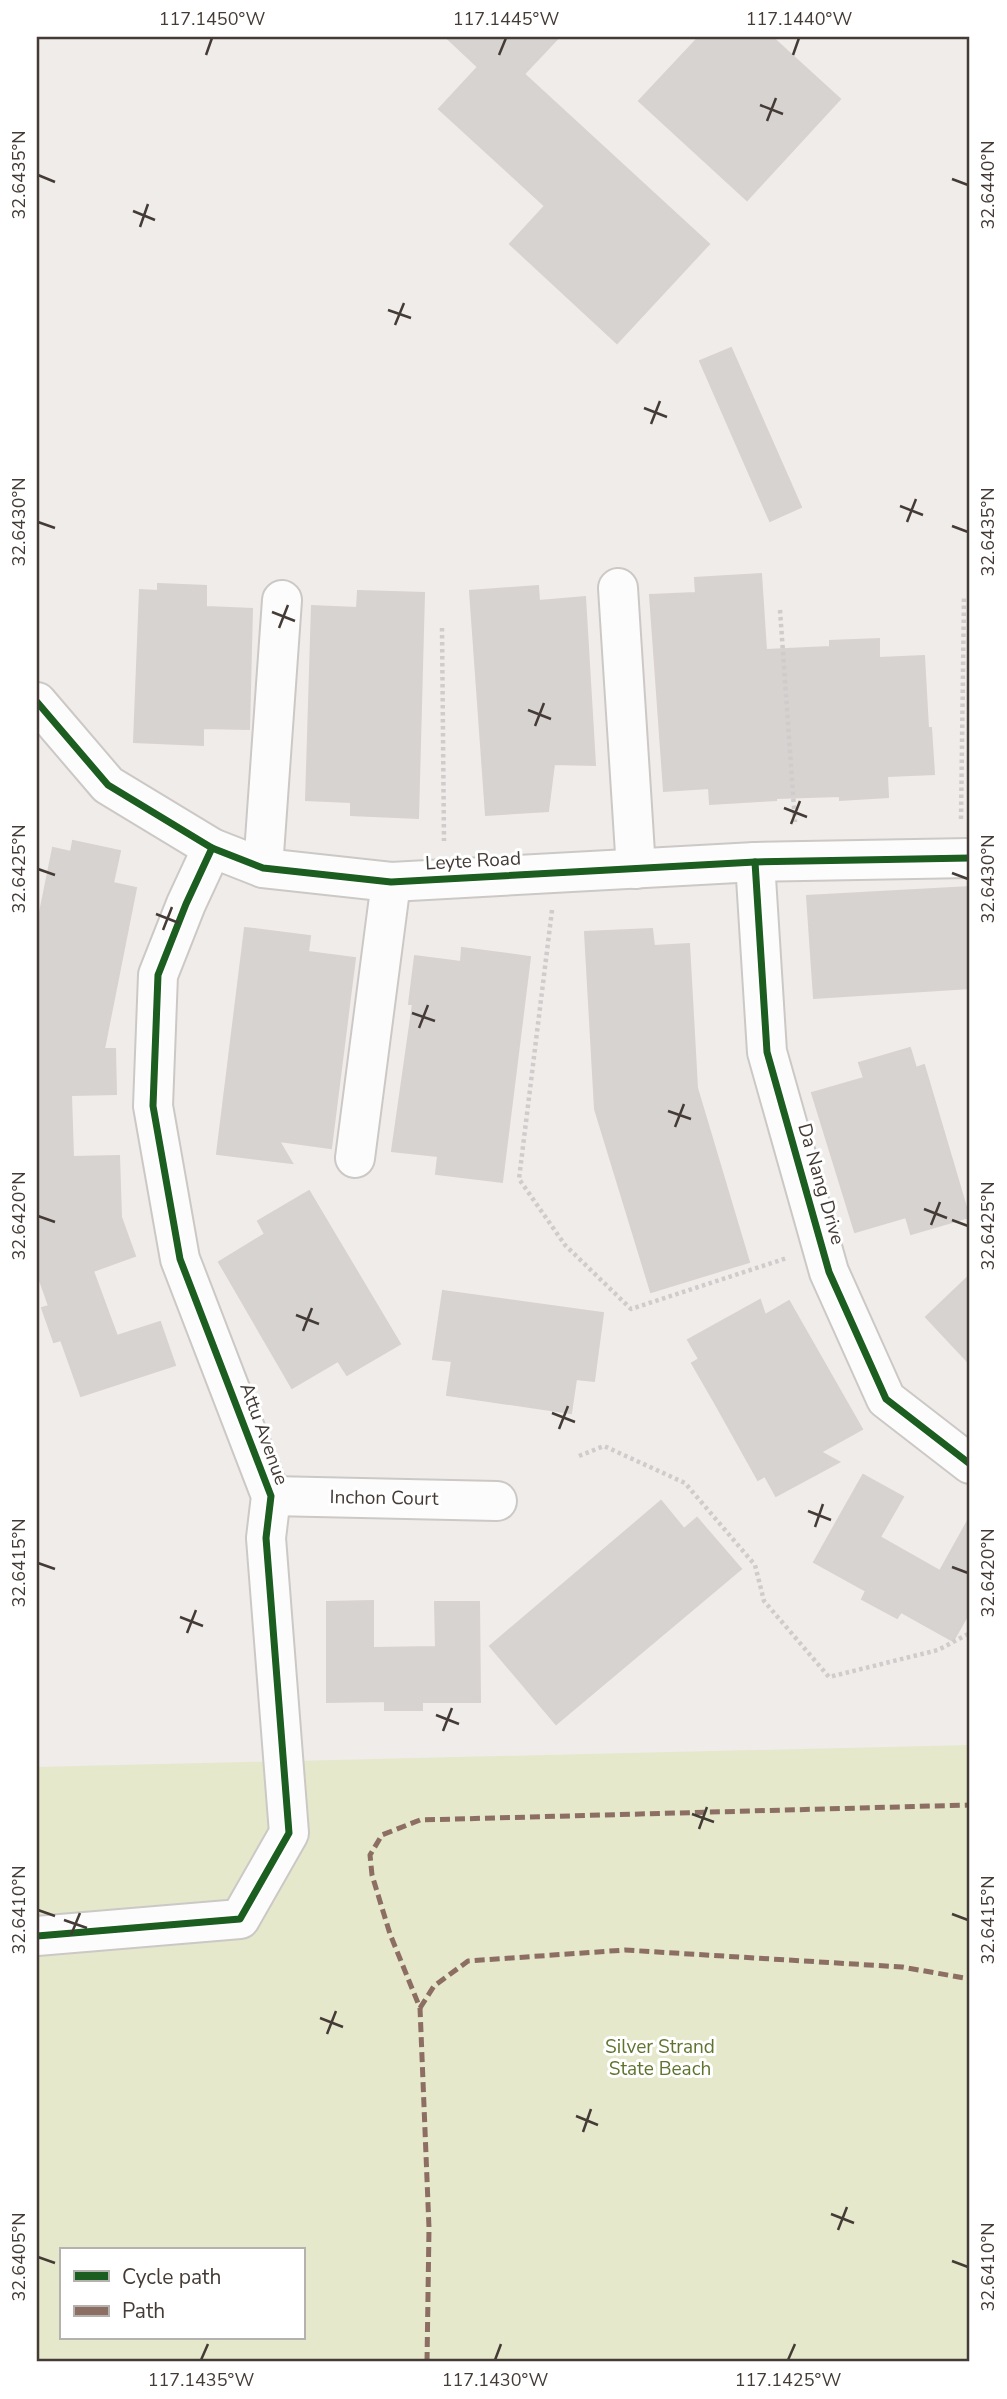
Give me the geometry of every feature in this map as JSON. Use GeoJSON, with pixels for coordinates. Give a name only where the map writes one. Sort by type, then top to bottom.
{"type":"FeatureCollection","features":[{"type":"Feature","properties":{"kind":"street"},"geometry":{"type":"LineString","coordinates":[[618,588],[636,869]]}},
{"type":"Feature","properties":{"kind":"street"},"geometry":{"type":"LineString","coordinates":[[263,868],[282,600]]}},
{"type":"Feature","properties":{"kind":"street","name":"Leyte Road"},"geometry":{"type":"LineString","coordinates":[[37,702],[108,785],[212,848],[263,868],[391,882],[755,862],[966,858]]}},
{"type":"Feature","properties":{"kind":"street","name":"Attu Avenue"},"geometry":{"type":"LineString","coordinates":[[37,1936],[240,1919],[289,1833],[266,1538],[271,1496],[180,1259],[153,1106],[158,975],[212,848]]}},
{"type":"Feature","properties":{"kind":"street","name":"Da Nang Drive"},"geometry":{"type":"LineString","coordinates":[[755,862],[767,1052],[829,1272],[886,1399],[970,1464]]}},
{"type":"Feature","properties":{"kind":"street"},"geometry":{"type":"LineString","coordinates":[[355,1158],[391,882]]}},
{"type":"Feature","properties":{"kind":"street","name":"Inchon Court"},"geometry":{"type":"LineString","coordinates":[[271,1496],[497,1501]]}},
{"type":"Feature","properties":{"kind":"path"},"geometry":{"type":"LineString","coordinates":[[964,596],[966,858]]}},
{"type":"Feature","properties":{"kind":"path"},"geometry":{"type":"LineString","coordinates":[[780,610],[795,822]]}},
{"type":"Feature","properties":{"kind":"path"},"geometry":{"type":"LineString","coordinates":[[442,628],[444,842]]}},
{"type":"Feature","properties":{"kind":"path"},"geometry":{"type":"LineString","coordinates":[[553,900],[519,1179],[565,1245],[631,1309],[794,1256]]}},
{"type":"Feature","properties":{"kind":"path"},"geometry":{"type":"LineString","coordinates":[[579,1456],[604,1446],[685,1483],[755,1565],[764,1601],[829,1678],[939,1650],[970,1633]]}},
{"type":"Feature","properties":{"kind":"green space","name":"Silver Strand State Beach"},"geometry":{"type":"Polygon","coordinates":[[[970,1745],[970,2362],[37,2362],[37,1767],[970,1745]]]}},
{"type":"Feature","properties":{"kind":"building"},"geometry":{"type":"Polygon","coordinates":[[[446,37],[559,37],[524,74],[709,244],[617,343],[510,244],[545,206],[439,109],[478,67],[446,37]]]}},
{"type":"Feature","properties":{"kind":"building"},"geometry":{"type":"Polygon","coordinates":[[[699,37],[772,37],[840,99],[747,200],[639,101],[699,37]]]}},
{"type":"Feature","properties":{"kind":"building"},"geometry":{"type":"Polygon","coordinates":[[[731,348],[801,507],[770,521],[700,361],[731,348]]]}},
{"type":"Feature","properties":{"kind":"building"},"geometry":{"type":"Polygon","coordinates":[[[761,574],[766,650],[830,647],[830,641],[879,639],[879,658],[924,656],[934,774],[887,776],[888,797],[840,800],[840,796],[776,798],[710,804],[709,788],[664,791],[650,595],[696,593],[695,578],[761,574]]]}},
{"type":"Feature","properties":{"kind":"building"},"geometry":{"type":"Polygon","coordinates":[[[158,584],[206,586],[206,607],[252,609],[249,729],[203,728],[203,745],[134,742],[140,590],[158,591],[158,584]]]}},
{"type":"Feature","properties":{"kind":"building"},"geometry":{"type":"Polygon","coordinates":[[[538,586],[539,601],[585,597],[595,765],[554,764],[548,811],[486,815],[470,591],[538,586]]]}},
{"type":"Feature","properties":{"kind":"building"},"geometry":{"type":"Polygon","coordinates":[[[358,591],[424,593],[418,818],[351,815],[351,802],[306,800],[312,606],[357,608],[358,591]]]}},
{"type":"Feature","properties":{"kind":"building"},"geometry":{"type":"Polygon","coordinates":[[[73,841],[120,851],[113,883],[136,888],[104,1049],[115,1049],[116,1094],[71,1095],[73,1157],[119,1156],[121,1217],[135,1256],[93,1271],[117,1336],[160,1322],[175,1365],[81,1396],[61,1340],[54,1342],[42,1308],[49,1306],[37,1272],[37,927],[53,848],[71,852],[73,841]]]}},
{"type":"Feature","properties":{"kind":"building"},"geometry":{"type":"Polygon","coordinates":[[[970,887],[970,988],[814,998],[807,896],[970,887]]]}},
{"type":"Feature","properties":{"kind":"building"},"geometry":{"type":"Polygon","coordinates":[[[245,928],[310,936],[308,952],[355,958],[331,1148],[279,1141],[292,1163],[217,1154],[245,928]]]}},
{"type":"Feature","properties":{"kind":"building"},"geometry":{"type":"Polygon","coordinates":[[[652,929],[654,946],[689,944],[697,1088],[749,1262],[651,1292],[595,1109],[585,932],[652,929]]]}},
{"type":"Feature","properties":{"kind":"building"},"geometry":{"type":"Polygon","coordinates":[[[462,948],[530,957],[502,1182],[436,1174],[438,1156],[392,1151],[413,1004],[409,1004],[415,956],[461,962],[462,948]]]}},
{"type":"Feature","properties":{"kind":"building"},"geometry":{"type":"Polygon","coordinates":[[[910,1048],[916,1068],[924,1065],[969,1217],[911,1234],[906,1217],[855,1232],[812,1093],[864,1078],[859,1063],[910,1048]]]}},
{"type":"Feature","properties":{"kind":"building"},"geometry":{"type":"Polygon","coordinates":[[[309,1191],[400,1344],[347,1375],[338,1361],[292,1388],[219,1262],[265,1234],[258,1221],[309,1191]]]}},
{"type":"Feature","properties":{"kind":"building"},"geometry":{"type":"Polygon","coordinates":[[[970,1275],[970,1364],[926,1317],[970,1275]]]}},
{"type":"Feature","properties":{"kind":"building"},"geometry":{"type":"Polygon","coordinates":[[[443,1291],[603,1313],[594,1381],[576,1379],[571,1413],[447,1395],[452,1361],[433,1359],[443,1291]]]}},
{"type":"Feature","properties":{"kind":"building"},"geometry":{"type":"Polygon","coordinates":[[[760,1300],[765,1315],[789,1301],[862,1429],[821,1452],[839,1462],[776,1496],[765,1476],[758,1480],[692,1363],[699,1359],[688,1340],[760,1300]]]}},
{"type":"Feature","properties":{"kind":"building"},"geometry":{"type":"Polygon","coordinates":[[[863,1475],[903,1497],[880,1537],[940,1571],[970,1517],[970,1611],[953,1641],[901,1612],[897,1618],[862,1599],[866,1591],[814,1562],[863,1475]]]}},
{"type":"Feature","properties":{"kind":"building"},"geometry":{"type":"Polygon","coordinates":[[[661,1501],[684,1529],[697,1518],[741,1569],[556,1724],[490,1646],[661,1501]]]}},
{"type":"Feature","properties":{"kind":"building"},"geometry":{"type":"Polygon","coordinates":[[[373,1601],[373,1648],[436,1647],[435,1602],[479,1602],[480,1702],[422,1702],[422,1710],[385,1710],[385,1701],[327,1702],[327,1602],[373,1601]]]}},
{"type":"Feature","properties":{"kind":"marked path"},"geometry":{"type":"LineString","coordinates":[[427,2362],[429,2228],[420,2008],[390,1934],[372,1875],[370,1855],[382,1835],[420,1820],[970,1805]]}},
{"type":"Feature","properties":{"kind":"marked path"},"geometry":{"type":"LineString","coordinates":[[420,2008],[434,1986],[468,1961],[625,1950],[902,1967],[970,1979]]}},
{"type":"Feature","properties":{"kind":"cycle path"},"geometry":{"type":"LineString","coordinates":[[37,702],[108,785],[212,848],[263,868],[391,882],[755,862],[970,858]]}},
{"type":"Feature","properties":{"kind":"cycle path"},"geometry":{"type":"LineString","coordinates":[[37,1936],[240,1919],[289,1833],[266,1538],[271,1496],[180,1259],[153,1106],[158,975],[212,848]]}},
{"type":"Feature","properties":{"kind":"cycle path"},"geometry":{"type":"LineString","coordinates":[[755,862],[767,1052],[829,1272],[886,1399],[970,1464]]}}]}
